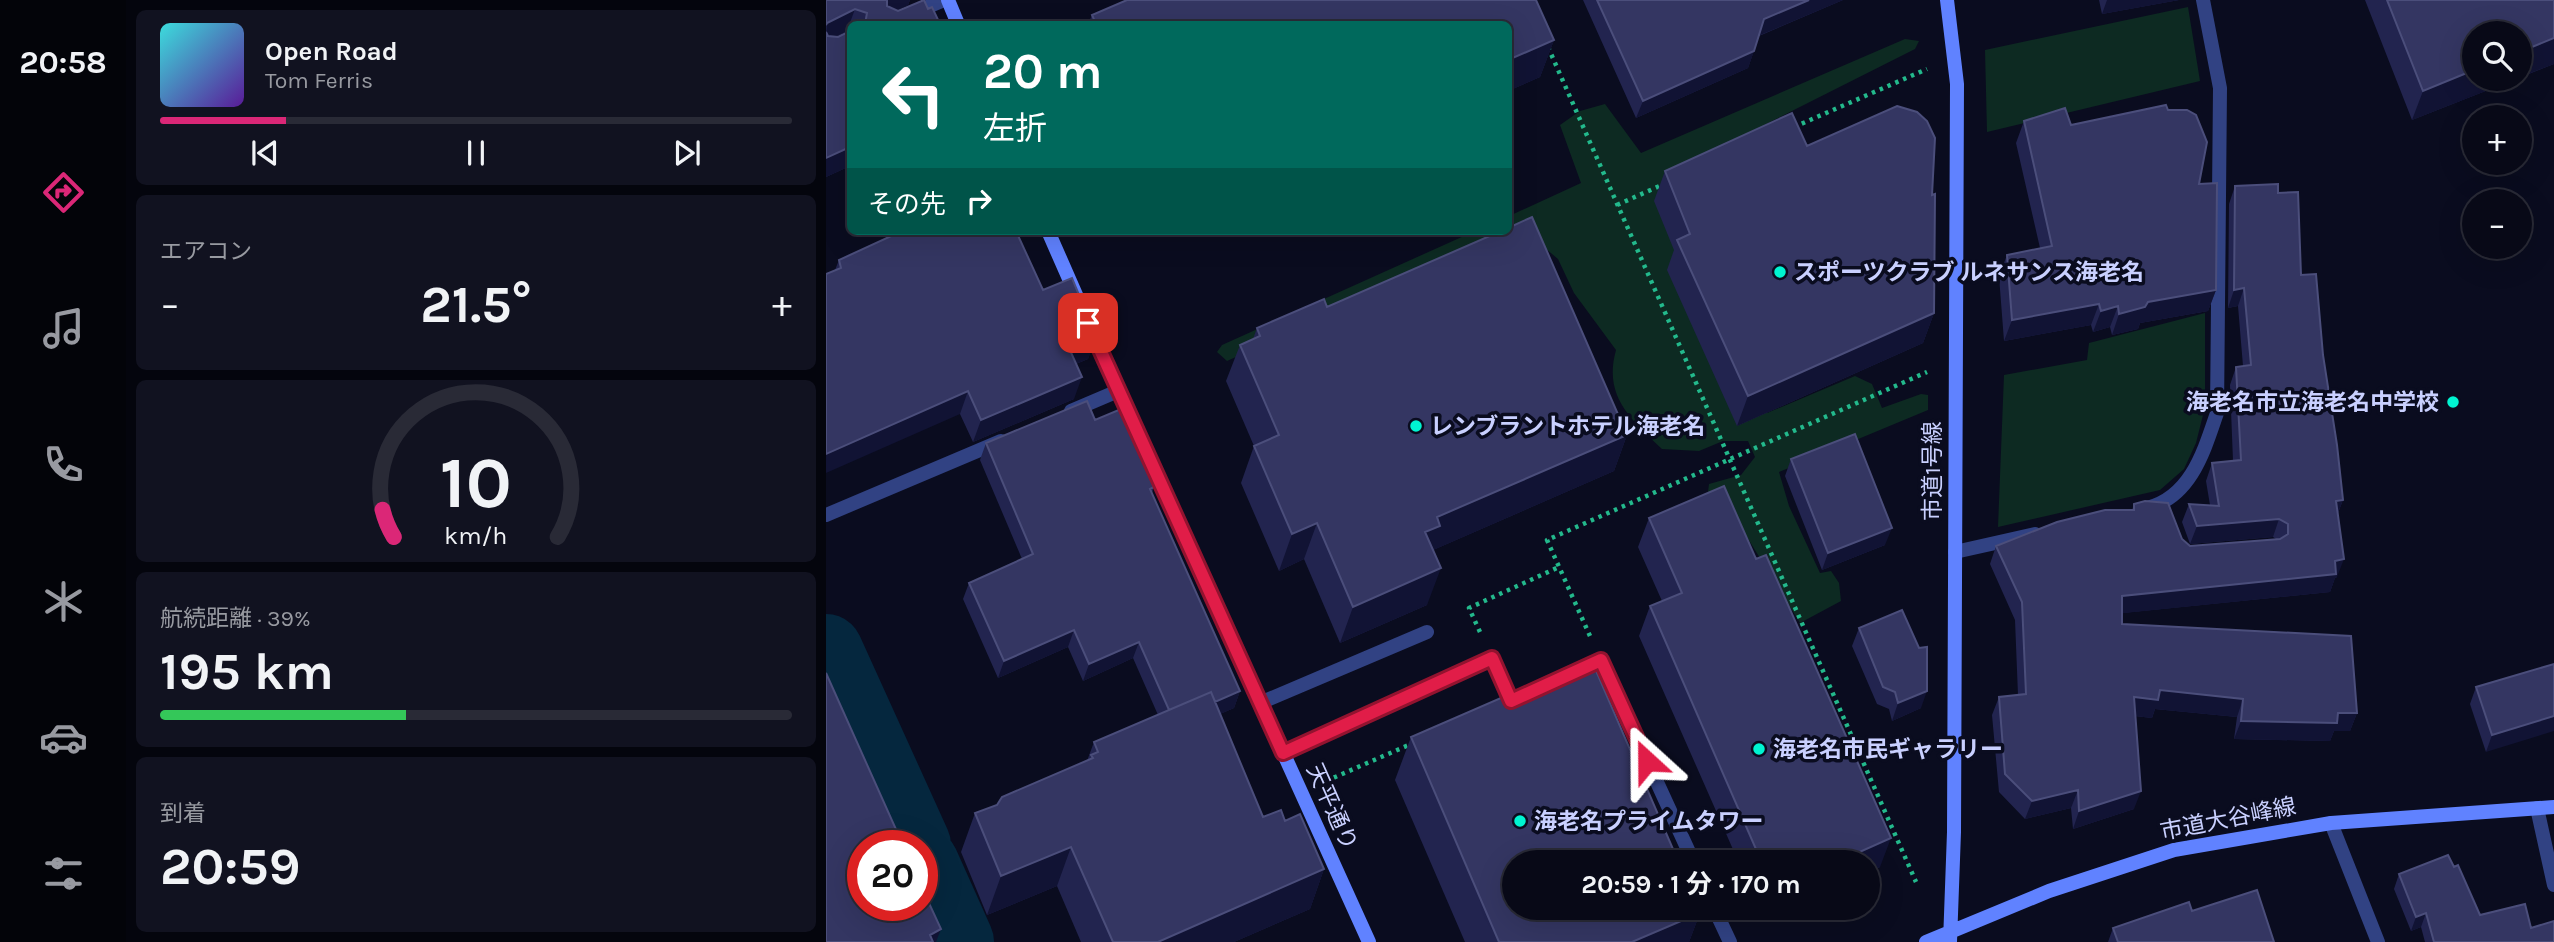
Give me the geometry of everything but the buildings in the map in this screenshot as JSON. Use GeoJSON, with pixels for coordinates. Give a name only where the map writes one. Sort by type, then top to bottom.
{"type":"FeatureCollection","features":[{"type":"Feature","properties":{"kind":"street"},"geometry":{"type":"LineString","coordinates":[[894,21],[946,0],[956,21]]}},
{"type":"Feature","properties":{"kind":"street","name":"市道1号線"},"geometry":{"type":"LineString","coordinates":[[1947,0],[1957,84],[1950,936]]}},
{"type":"Feature","properties":{"kind":"street"},"geometry":{"type":"LineString","coordinates":[[2125,513],[2167,510],[2189,480],[2203,454],[2217,413],[2221,88],[2203,0]]}},
{"type":"Feature","properties":{"kind":"street","name":"天平通り"},"geometry":{"type":"LineString","coordinates":[[1050,235],[1369,942]]}},
{"type":"Feature","properties":{"kind":"street"},"geometry":{"type":"LineString","coordinates":[[1056,418],[1118,391]]}},
{"type":"Feature","properties":{"kind":"street"},"geometry":{"type":"LineString","coordinates":[[826,515],[1018,434]]}},
{"type":"Feature","properties":{"kind":"street"},"geometry":{"type":"LineString","coordinates":[[1955,552],[2047,531]]}},
{"type":"Feature","properties":{"kind":"street"},"geometry":{"type":"LineString","coordinates":[[1260,703],[1427,632]]}},
{"type":"Feature","properties":{"kind":"street"},"geometry":{"type":"LineString","coordinates":[[1283,753],[1492,658],[1511,701],[1534,691]]}},
{"type":"Feature","properties":{"kind":"street"},"geometry":{"type":"LineString","coordinates":[[1556,680],[1601,660],[1687,850]]}},
{"type":"Feature","properties":{"kind":"street","name":"市道大谷峰線"},"geometry":{"type":"LineString","coordinates":[[1926,942],[1950,936],[2128,863],[2174,850],[2331,823],[2554,807]]}},
{"type":"Feature","properties":{"kind":"street"},"geometry":{"type":"LineString","coordinates":[[2537,808],[2554,885]]}},
{"type":"Feature","properties":{"kind":"street"},"geometry":{"type":"LineString","coordinates":[[2331,823],[2378,942]]}},
{"type":"Feature","properties":{"kind":"street"},"geometry":{"type":"LineString","coordinates":[[1720,920],[1730,942]]}},
{"type":"Feature","properties":{"kind":"path"},"geometry":{"type":"LineString","coordinates":[[1544,38],[1916,882]]}},
{"type":"Feature","properties":{"kind":"path"},"geometry":{"type":"LineString","coordinates":[[1783,132],[1929,68]]}},
{"type":"Feature","properties":{"kind":"path"},"geometry":{"type":"LineString","coordinates":[[1617,205],[1672,181]]}},
{"type":"Feature","properties":{"kind":"path"},"geometry":{"type":"LineString","coordinates":[[1601,660],[1547,540],[1934,369]]}},
{"type":"Feature","properties":{"kind":"path"},"geometry":{"type":"LineString","coordinates":[[1492,658],[1469,608],[1559,567]]}},
{"type":"Feature","properties":{"kind":"path"},"geometry":{"type":"LineString","coordinates":[[1322,782],[1424,739]]}},
{"type":"Feature","properties":{"kind":"green space"},"geometry":{"type":"Polygon","coordinates":[[[2188,7],[2200,81],[1987,132],[1985,50],[2188,7]]]}},
{"type":"Feature","properties":{"kind":"green space"},"geometry":{"type":"Polygon","coordinates":[[[1905,39],[1919,41],[1915,49],[1764,125],[1759,408],[1767,413],[1855,376],[1872,384],[1882,408],[1921,394],[1928,395],[1928,410],[1779,472],[1789,506],[1820,573],[1831,571],[1839,583],[1841,601],[1800,623],[1742,529],[1707,500],[1709,484],[1741,475],[1755,457],[1748,441],[1723,441],[1699,451],[1662,449],[1622,406],[1613,381],[1616,350],[1574,293],[1558,259],[1539,243],[1448,262],[1227,361],[1217,352],[1222,345],[1466,235],[1512,235],[1512,215],[1581,183],[1560,125],[1580,111],[1605,104],[1641,153],[1905,39]]]}},
{"type":"Feature","properties":{"kind":"green space"},"geometry":{"type":"Polygon","coordinates":[[[2205,313],[2205,407],[2196,443],[2184,469],[2160,490],[1998,527],[2004,375],[2087,360],[2089,343],[2205,313]]]}},
{"type":"Feature","properties":{"kind":"waterway"},"geometry":{"type":"LineString","coordinates":[[826,651],[907,830]]}},
{"type":"Feature","properties":{"kind":"waterway"},"geometry":{"type":"LineString","coordinates":[[938,900],[957,942]]}},
{"type":"Feature","properties":{"kind":"place","name":"スポーツクラブ ルネサンス海老名"},"geometry":{"type":"Point","coordinates":[1780,272]}},
{"type":"Feature","properties":{"kind":"place","name":"海老名市立海老名中学校"},"geometry":{"type":"Point","coordinates":[2453,402]}},
{"type":"Feature","properties":{"kind":"place","name":"レンブラントホテル海老名"},"geometry":{"type":"Point","coordinates":[1416,426]}},
{"type":"Feature","properties":{"kind":"place","name":"海老名市民ギャラリー"},"geometry":{"type":"Point","coordinates":[1759,749]}},
{"type":"Feature","properties":{"kind":"place","name":"海老名プライムタワー"},"geometry":{"type":"Point","coordinates":[1520,821]}},
{"type":"Feature","properties":{"kind":"route"},"geometry":{"type":"LineString","coordinates":[[1088,323],[1283,753],[1492,658],[1511,701],[1601,660],[1647,761]]}}]}
